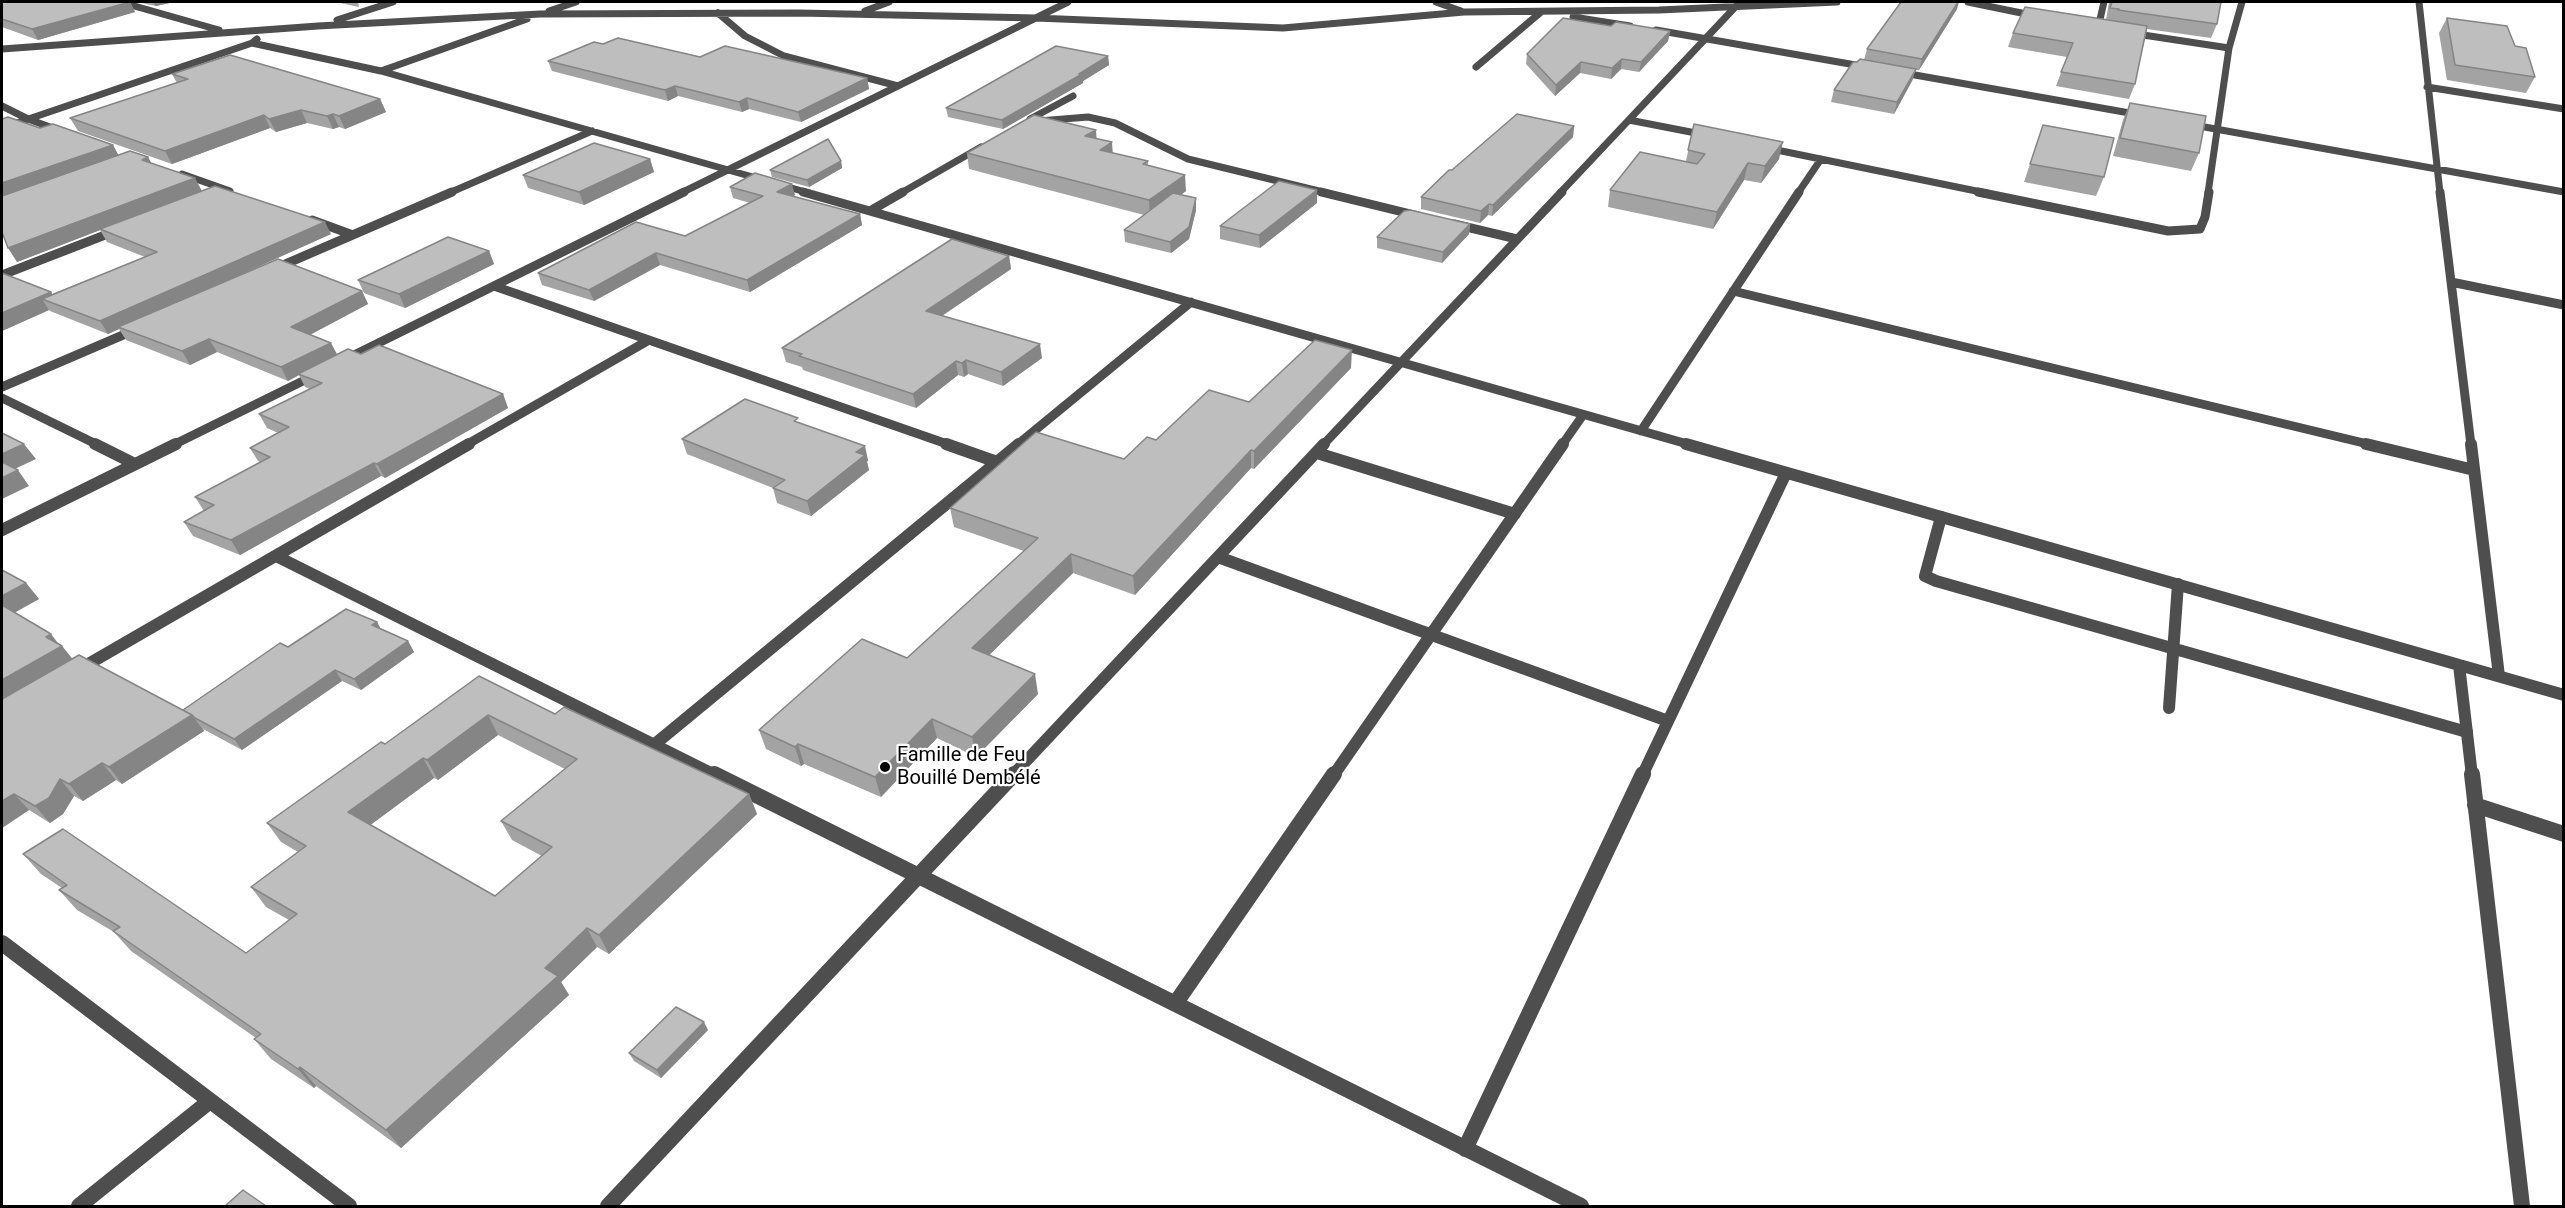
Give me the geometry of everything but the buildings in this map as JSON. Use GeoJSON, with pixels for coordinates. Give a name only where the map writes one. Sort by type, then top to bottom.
{"type":"FeatureCollection","features":[{"type":"Feature","properties":{"kind":"street"},"geometry":{"type":"LineString","coordinates":[[120,2],[229,33]]}},
{"type":"Feature","properties":{"kind":"street"},"geometry":{"type":"LineString","coordinates":[[318,26],[393,2]]}},
{"type":"Feature","properties":{"kind":"street"},"geometry":{"type":"LineString","coordinates":[[381,71],[576,2]]}},
{"type":"Feature","properties":{"kind":"street"},"geometry":{"type":"LineString","coordinates":[[858,14],[889,2]]}},
{"type":"Feature","properties":{"kind":"street"},"geometry":{"type":"LineString","coordinates":[[335,365],[1068,2]]}},
{"type":"Feature","properties":{"kind":"street"},"geometry":{"type":"LineString","coordinates":[[1436,2],[1464,12]]}},
{"type":"Feature","properties":{"kind":"street"},"geometry":{"type":"LineString","coordinates":[[2,49],[318,26],[540,14],[858,14],[1036,18],[1283,28],[1464,12],[1659,10],[1739,3],[1837,2]]}},
{"type":"Feature","properties":{"kind":"street"},"geometry":{"type":"LineString","coordinates":[[1968,2],[2042,17]]}},
{"type":"Feature","properties":{"kind":"street"},"geometry":{"type":"LineString","coordinates":[[2098,27],[2104,2]]}},
{"type":"Feature","properties":{"kind":"street"},"geometry":{"type":"LineString","coordinates":[[1753,145],[2168,231],[2200,229],[2205,217],[2229,48],[2242,2]]}},
{"type":"Feature","properties":{"kind":"street"},"geometry":{"type":"LineString","coordinates":[[2419,2],[2427,87],[2439,169],[2499,676]]}},
{"type":"Feature","properties":{"kind":"street"},"geometry":{"type":"LineString","coordinates":[[608,1206],[1739,3]]}},
{"type":"Feature","properties":{"kind":"street"},"geometry":{"type":"LineString","coordinates":[[1476,67],[1540,12],[1640,27]]}},
{"type":"Feature","properties":{"kind":"street"},"geometry":{"type":"LineString","coordinates":[[718,13],[745,36],[784,56],[898,86]]}},
{"type":"Feature","properties":{"kind":"street"},"geometry":{"type":"LineString","coordinates":[[2087,25],[2109,29]]}},
{"type":"Feature","properties":{"kind":"street"},"geometry":{"type":"LineString","coordinates":[[1651,29],[1881,69]]}},
{"type":"Feature","properties":{"kind":"street"},"geometry":{"type":"LineString","coordinates":[[2,128],[252,43],[267,30]]}},
{"type":"Feature","properties":{"kind":"street"},"geometry":{"type":"LineString","coordinates":[[2120,31],[2229,48]]}},
{"type":"Feature","properties":{"kind":"street"},"geometry":{"type":"LineString","coordinates":[[252,43],[381,71],[2564,694]]}},
{"type":"Feature","properties":{"kind":"street"},"geometry":{"type":"LineString","coordinates":[[1892,71],[2148,117]]}},
{"type":"Feature","properties":{"kind":"street"},"geometry":{"type":"LineString","coordinates":[[2427,87],[2564,109]]}},
{"type":"Feature","properties":{"kind":"street"},"geometry":{"type":"LineString","coordinates":[[1073,96],[1027,121],[1088,117],[1115,123],[1188,159],[1424,217]]}},
{"type":"Feature","properties":{"kind":"street"},"geometry":{"type":"LineString","coordinates":[[2,106],[28,119],[71,135]]}},
{"type":"Feature","properties":{"kind":"street"},"geometry":{"type":"LineString","coordinates":[[1629,120],[1719,138]]}},
{"type":"Feature","properties":{"kind":"street"},"geometry":{"type":"LineString","coordinates":[[2183,123],[2564,192]]}},
{"type":"Feature","properties":{"kind":"street"},"geometry":{"type":"LineString","coordinates":[[265,273],[592,131]]}},
{"type":"Feature","properties":{"kind":"street"},"geometry":{"type":"LineString","coordinates":[[870,211],[988,144]]}},
{"type":"Feature","properties":{"kind":"street"},"geometry":{"type":"LineString","coordinates":[[1641,431],[1821,159]]}},
{"type":"Feature","properties":{"kind":"street"},"geometry":{"type":"LineString","coordinates":[[169,170],[235,193]]}},
{"type":"Feature","properties":{"kind":"street"},"geometry":{"type":"LineString","coordinates":[[213,193],[224,189]]}},
{"type":"Feature","properties":{"kind":"street"},"geometry":{"type":"LineString","coordinates":[[299,216],[353,235]]}},
{"type":"Feature","properties":{"kind":"street"},"geometry":{"type":"LineString","coordinates":[[1447,222],[1517,239]]}},
{"type":"Feature","properties":{"kind":"street"},"geometry":{"type":"LineString","coordinates":[[2,275],[124,228]]}},
{"type":"Feature","properties":{"kind":"street"},"geometry":{"type":"LineString","coordinates":[[2451,282],[2564,305]]}},
{"type":"Feature","properties":{"kind":"street"},"geometry":{"type":"LineString","coordinates":[[494,286],[997,462]]}},
{"type":"Feature","properties":{"kind":"street"},"geometry":{"type":"LineString","coordinates":[[1733,291],[2474,470]]}},
{"type":"Feature","properties":{"kind":"street"},"geometry":{"type":"LineString","coordinates":[[655,744],[1191,302]]}},
{"type":"Feature","properties":{"kind":"street"},"geometry":{"type":"LineString","coordinates":[[2,387],[144,325]]}},
{"type":"Feature","properties":{"kind":"street"},"geometry":{"type":"LineString","coordinates":[[62,679],[649,340]]}},
{"type":"Feature","properties":{"kind":"street"},"geometry":{"type":"LineString","coordinates":[[2,530],[325,370]]}},
{"type":"Feature","properties":{"kind":"street"},"geometry":{"type":"LineString","coordinates":[[2,398],[135,464]]}},
{"type":"Feature","properties":{"kind":"street"},"geometry":{"type":"LineString","coordinates":[[1175,1004],[1583,415]]}},
{"type":"Feature","properties":{"kind":"street"},"geometry":{"type":"LineString","coordinates":[[1317,453],[1515,514]]}},
{"type":"Feature","properties":{"kind":"street"},"geometry":{"type":"LineString","coordinates":[[1465,1149],[1786,472]]}},
{"type":"Feature","properties":{"kind":"street"},"geometry":{"type":"LineString","coordinates":[[1941,516],[1925,576],[1936,581],[2467,732]]}},
{"type":"Feature","properties":{"kind":"street"},"geometry":{"type":"LineString","coordinates":[[276,556],[1581,1206]]}},
{"type":"Feature","properties":{"kind":"street"},"geometry":{"type":"LineString","coordinates":[[1218,557],[1668,721]]}},
{"type":"Feature","properties":{"kind":"street"},"geometry":{"type":"LineString","coordinates":[[2169,708],[2178,584]]}},
{"type":"Feature","properties":{"kind":"street"},"geometry":{"type":"LineString","coordinates":[[2459,665],[2522,1206]]}},
{"type":"Feature","properties":{"kind":"street"},"geometry":{"type":"LineString","coordinates":[[2475,805],[2564,834]]}},
{"type":"Feature","properties":{"kind":"street"},"geometry":{"type":"LineString","coordinates":[[2,942],[350,1206]]}},
{"type":"Feature","properties":{"kind":"street"},"geometry":{"type":"LineString","coordinates":[[79,1206],[210,1101]]}},
{"type":"Feature","properties":{"kind":"place","name":"Famille de Feu Bouillé Dembélé"},"geometry":{"type":"Point","coordinates":[885,767]}}]}
